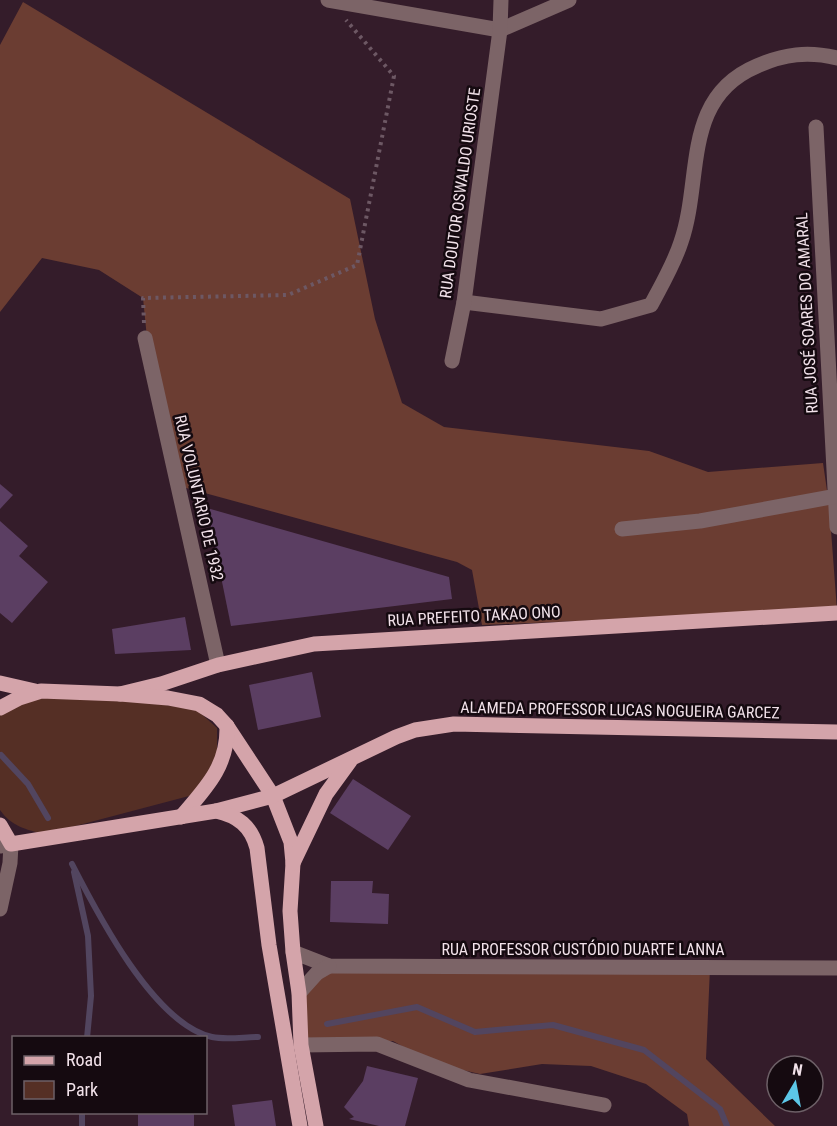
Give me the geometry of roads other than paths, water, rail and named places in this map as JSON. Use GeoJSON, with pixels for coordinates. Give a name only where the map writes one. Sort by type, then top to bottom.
{"type":"FeatureCollection","features":[{"type":"Feature","properties":{"kind":"main road","name":"RUA PREFEITO TAKAO ONO"},"geometry":{"type":"LineString","coordinates":[[120,694],[170,682],[218,665],[321,643],[837,613]]}},
{"type":"Feature","properties":{"kind":"main road"},"geometry":{"type":"LineString","coordinates":[[0,683],[41,691],[168,698],[199,704],[217,715],[227,726],[273,796],[291,842],[293,863],[290,911],[299,993],[301,1045],[316,1126]]}},
{"type":"Feature","properties":{"kind":"main road"},"geometry":{"type":"LineString","coordinates":[[0,708],[19,698],[41,691]]}},
{"type":"Feature","properties":{"kind":"main road","name":"ALAMEDA PROFESSOR LUCAS NOGUEIRA GARCEZ"},"geometry":{"type":"LineString","coordinates":[[5,845],[210,812],[273,796],[303,784],[354,756],[415,730],[454,724],[837,732]]}},
{"type":"Feature","properties":{"kind":"main road"},"geometry":{"type":"LineString","coordinates":[[181,817],[214,780],[221,766],[227,726]]}},
{"type":"Feature","properties":{"kind":"main road"},"geometry":{"type":"LineString","coordinates":[[293,863],[326,794],[354,756]]}},
{"type":"Feature","properties":{"kind":"main road"},"geometry":{"type":"LineString","coordinates":[[210,812],[232,814],[253,835],[300,1126]]}},
{"type":"Feature","properties":{"kind":"main road"},"geometry":{"type":"LineString","coordinates":[[0,825],[5,845]]}},
{"type":"Feature","properties":{"kind":"street","name":"RUA DOUTOR OSWALDO URIOSTE"},"geometry":{"type":"LineString","coordinates":[[452,361],[464,302],[500,30],[501,0]]}},
{"type":"Feature","properties":{"kind":"street"},"geometry":{"type":"LineString","coordinates":[[329,1],[500,30],[569,0]]}},
{"type":"Feature","properties":{"kind":"street"},"geometry":{"type":"LineString","coordinates":[[464,302],[601,320],[651,305],[682,241],[703,128],[718,92],[743,72],[776,57],[812,52],[837,58]]}},
{"type":"Feature","properties":{"kind":"street","name":"RUA JOSÉ SOARES DO AMARAL"},"geometry":{"type":"LineString","coordinates":[[816,127],[837,527]]}},
{"type":"Feature","properties":{"kind":"street","name":"RUA VOLUNTARIO DE 1932"},"geometry":{"type":"LineString","coordinates":[[145,338],[218,665]]}},
{"type":"Feature","properties":{"kind":"street"},"geometry":{"type":"LineString","coordinates":[[622,529],[700,521],[836,497]]}},
{"type":"Feature","properties":{"kind":"street"},"geometry":{"type":"LineString","coordinates":[[0,908],[10,863],[5,845]]}},
{"type":"Feature","properties":{"kind":"street"},"geometry":{"type":"LineString","coordinates":[[0,899],[0,908]]}},
{"type":"Feature","properties":{"kind":"street"},"geometry":{"type":"LineString","coordinates":[[293,952],[329,966]]}},
{"type":"Feature","properties":{"kind":"street"},"geometry":{"type":"LineString","coordinates":[[299,993],[317,973],[329,966]]}},
{"type":"Feature","properties":{"kind":"street","name":"RUA PROFESSOR CUSTÓDIO DUARTE LANNA"},"geometry":{"type":"LineString","coordinates":[[329,966],[837,968]]}},
{"type":"Feature","properties":{"kind":"street"},"geometry":{"type":"LineString","coordinates":[[301,1045],[377,1044],[469,1080],[604,1105]]}},
{"type":"Feature","properties":{"kind":"waterway"},"geometry":{"type":"LineString","coordinates":[[1,755],[28,784],[48,818]]}},
{"type":"Feature","properties":{"kind":"waterway"},"geometry":{"type":"LineString","coordinates":[[72,864],[112,937],[149,989],[169,1011],[190,1028],[212,1037],[258,1037]]}},
{"type":"Feature","properties":{"kind":"waterway"},"geometry":{"type":"LineString","coordinates":[[74,872],[88,936],[91,996],[87,1036]]}},
{"type":"Feature","properties":{"kind":"waterway"},"geometry":{"type":"LineString","coordinates":[[327,1024],[417,1007],[475,1032],[553,1025],[644,1050],[720,1109],[727,1126]]}},
{"type":"Feature","properties":{"kind":"waterway"},"geometry":{"type":"LineString","coordinates":[[82,1114],[82,1126]]}}]}
